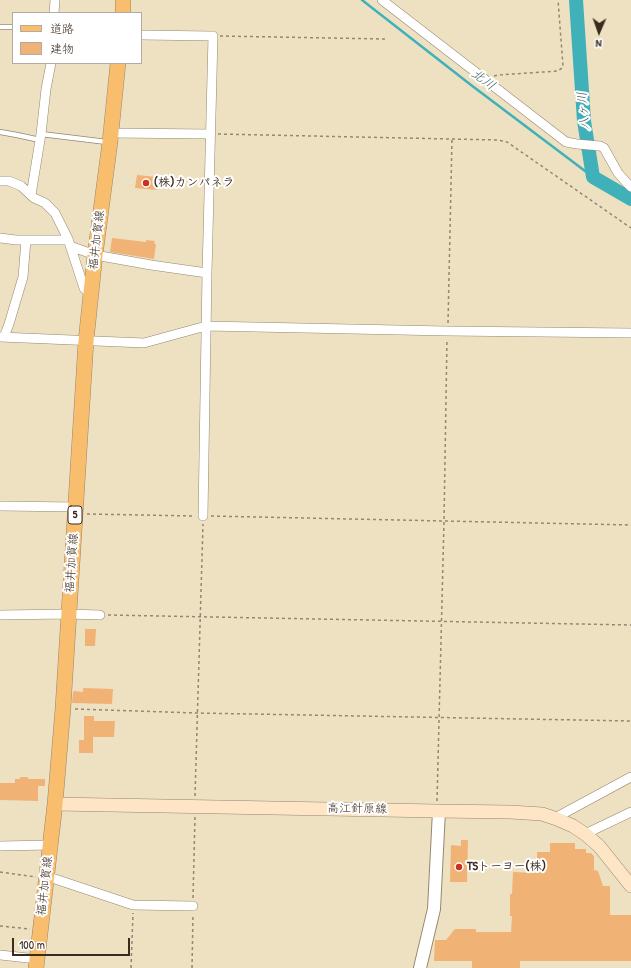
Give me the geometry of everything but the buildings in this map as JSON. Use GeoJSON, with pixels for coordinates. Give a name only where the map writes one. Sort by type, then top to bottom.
{"type":"FeatureCollection","features":[{"type":"Feature","properties":{"kind":"main road"},"geometry":{"type":"LineString","coordinates":[[123,0],[123,12]]}},
{"type":"Feature","properties":{"kind":"main road","name":"福井加賀線"},"geometry":{"type":"LineString","coordinates":[[36,963],[55,804],[63,708],[86,341],[95,255],[111,137],[118,64]]}},
{"type":"Feature","properties":{"kind":"main road","name":"高江針原線"},"geometry":{"type":"LineString","coordinates":[[55,804],[510,812],[542,814],[573,826],[585,834],[599,846],[631,886]]}},
{"type":"Feature","properties":{"kind":"street"},"geometry":{"type":"LineString","coordinates":[[54,12],[55,0]]}},
{"type":"Feature","properties":{"kind":"street"},"geometry":{"type":"LineString","coordinates":[[382,0],[566,142],[600,146],[604,148],[618,173],[631,186]]}},
{"type":"Feature","properties":{"kind":"street"},"geometry":{"type":"LineString","coordinates":[[142,35],[213,36],[203,516]]}},
{"type":"Feature","properties":{"kind":"street"},"geometry":{"type":"LineString","coordinates":[[32,195],[41,137],[46,88],[51,64]]}},
{"type":"Feature","properties":{"kind":"street"},"geometry":{"type":"LineString","coordinates":[[111,137],[210,134]]}},
{"type":"Feature","properties":{"kind":"street"},"geometry":{"type":"LineString","coordinates":[[0,181],[9,181],[21,186],[34,198],[45,203],[55,213],[69,243],[84,288],[91,296]]}},
{"type":"Feature","properties":{"kind":"street"},"geometry":{"type":"LineString","coordinates":[[0,238],[69,243],[95,255],[207,273]]}},
{"type":"Feature","properties":{"kind":"street"},"geometry":{"type":"LineString","coordinates":[[26,240],[23,277],[11,316],[2,337],[144,343],[206,326],[631,333]]}},
{"type":"Feature","properties":{"kind":"street"},"geometry":{"type":"LineString","coordinates":[[0,506],[76,510]]}},
{"type":"Feature","properties":{"kind":"street"},"geometry":{"type":"LineString","coordinates":[[0,616],[68,614],[100,615]]}},
{"type":"Feature","properties":{"kind":"street"},"geometry":{"type":"LineString","coordinates":[[555,818],[631,778]]}},
{"type":"Feature","properties":{"kind":"street"},"geometry":{"type":"LineString","coordinates":[[420,968],[434,909],[438,811]]}},
{"type":"Feature","properties":{"kind":"street"},"geometry":{"type":"LineString","coordinates":[[585,834],[631,812]]}},
{"type":"Feature","properties":{"kind":"street"},"geometry":{"type":"LineString","coordinates":[[0,846],[50,845]]}},
{"type":"Feature","properties":{"kind":"street"},"geometry":{"type":"LineString","coordinates":[[46,877],[133,905],[193,906]]}},
{"type":"Feature","properties":{"kind":"street"},"geometry":{"type":"LineString","coordinates":[[0,955],[36,963]]}},
{"type":"Feature","properties":{"kind":"lane"},"geometry":{"type":"LineString","coordinates":[[0,27],[12,27]]}},
{"type":"Feature","properties":{"kind":"lane"},"geometry":{"type":"LineString","coordinates":[[0,132],[41,137],[111,137]]}},
{"type":"Feature","properties":{"kind":"path"},"geometry":{"type":"LineString","coordinates":[[487,80],[498,75],[558,71],[562,68],[558,0]]}},
{"type":"Feature","properties":{"kind":"path"},"geometry":{"type":"LineString","coordinates":[[213,36],[384,39]]}},
{"type":"Feature","properties":{"kind":"path"},"geometry":{"type":"LineString","coordinates":[[210,134],[498,140],[507,142],[631,228]]}},
{"type":"Feature","properties":{"kind":"path"},"geometry":{"type":"LineString","coordinates":[[438,811],[452,139]]}},
{"type":"Feature","properties":{"kind":"path"},"geometry":{"type":"LineString","coordinates":[[76,510],[203,516],[631,525]]}},
{"type":"Feature","properties":{"kind":"path"},"geometry":{"type":"LineString","coordinates":[[192,968],[197,712],[203,516]]}},
{"type":"Feature","properties":{"kind":"path"},"geometry":{"type":"LineString","coordinates":[[100,615],[631,625]]}},
{"type":"Feature","properties":{"kind":"path"},"geometry":{"type":"LineString","coordinates":[[63,708],[439,718],[631,721]]}},
{"type":"Feature","properties":{"kind":"path"},"geometry":{"type":"LineString","coordinates":[[0,872],[46,877]]}},
{"type":"Feature","properties":{"kind":"path"},"geometry":{"type":"LineString","coordinates":[[132,968],[133,905]]}},
{"type":"Feature","properties":{"kind":"path"},"geometry":{"type":"LineString","coordinates":[[0,926],[40,930]]}},
{"type":"Feature","properties":{"kind":"waterway","name":"北川"},"geometry":{"type":"LineString","coordinates":[[362,0],[593,177]]}},
{"type":"Feature","properties":{"kind":"waterway","name":"八ヶ川"},"geometry":{"type":"LineString","coordinates":[[576,0],[584,121],[593,177],[631,199]]}},
{"type":"Feature","properties":{"kind":"place","name":"(株)カンパネラ"},"geometry":{"type":"Point","coordinates":[146,183]}},
{"type":"Feature","properties":{"kind":"place","name":"TSトーヨー(株)"},"geometry":{"type":"Point","coordinates":[459,867]}}]}
